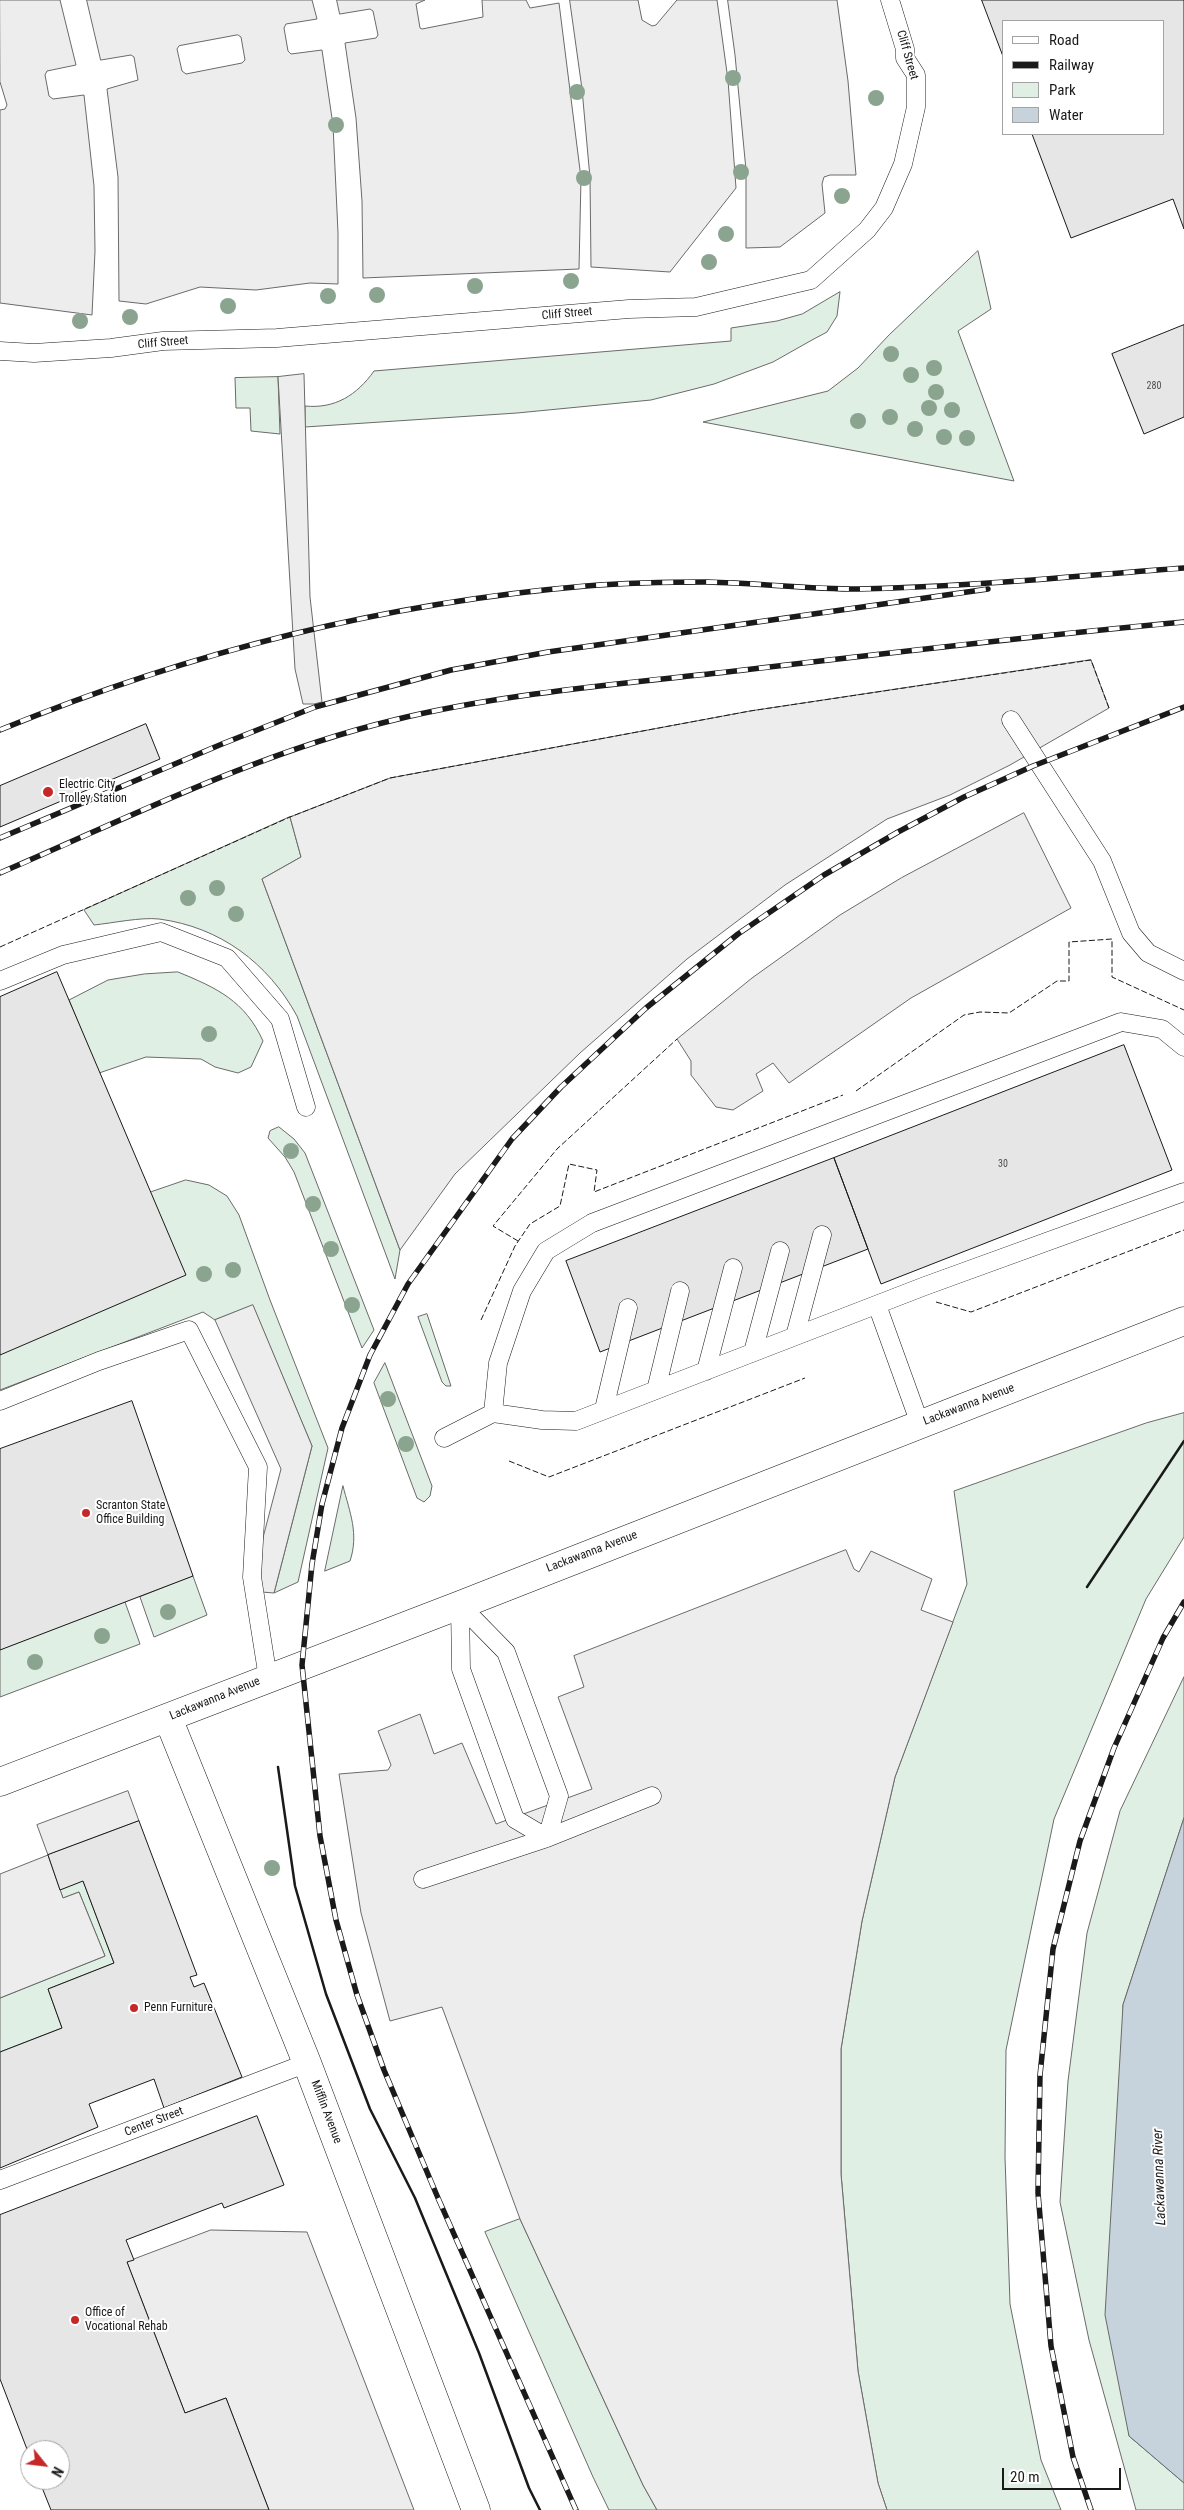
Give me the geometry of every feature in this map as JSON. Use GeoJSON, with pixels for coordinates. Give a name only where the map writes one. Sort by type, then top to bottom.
{"type":"FeatureCollection","features":[{"type":"Feature","properties":{"kind":"main road","name":"Lackawanna Avenue"},"geometry":{"type":"LineString","coordinates":[[0,1782],[460,1605],[1184,1321]]}},
{"type":"Feature","properties":{"kind":"main road","name":"Mifflin Avenue"},"geometry":{"type":"LineString","coordinates":[[168,1718],[307,2063],[476,2510]]}},
{"type":"Feature","properties":{"kind":"lane","name":"Cliff Street"},"geometry":{"type":"LineString","coordinates":[[0,351],[34,353],[102,349],[163,342],[277,338],[629,309],[696,307],[811,280],[867,230],[884,208],[903,164],[916,107],[916,75],[905,58],[906,48],[890,0]]}},
{"type":"Feature","properties":{"kind":"lane"},"geometry":{"type":"LineString","coordinates":[[1011,720],[1102,861],[1131,933],[1148,954],[1184,971]]}},
{"type":"Feature","properties":{"kind":"lane"},"geometry":{"type":"LineString","coordinates":[[0,981],[63,955],[161,932],[227,958],[280,1019],[306,1107]]}},
{"type":"Feature","properties":{"kind":"lane"},"geometry":{"type":"LineString","coordinates":[[494,1413],[498,1363],[522,1292],[546,1251],[592,1223],[1121,1022],[1162,1029],[1184,1046]]}},
{"type":"Feature","properties":{"kind":"lane"},"geometry":{"type":"LineString","coordinates":[[444,1438],[494,1413],[542,1420],[576,1420],[877,1305],[1184,1192]]}},
{"type":"Feature","properties":{"kind":"lane"},"geometry":{"type":"LineString","coordinates":[[795,1336],[822,1235]]}},
{"type":"Feature","properties":{"kind":"lane"},"geometry":{"type":"LineString","coordinates":[[754,1352],[780,1251]]}},
{"type":"Feature","properties":{"kind":"lane"},"geometry":{"type":"LineString","coordinates":[[706,1371],[733,1268]]}},
{"type":"Feature","properties":{"kind":"lane"},"geometry":{"type":"LineString","coordinates":[[656,1390],[680,1291]]}},
{"type":"Feature","properties":{"kind":"lane"},"geometry":{"type":"LineString","coordinates":[[877,1305],[920,1424]]}},
{"type":"Feature","properties":{"kind":"lane"},"geometry":{"type":"LineString","coordinates":[[604,1409],[628,1308]]}},
{"type":"Feature","properties":{"kind":"lane"},"geometry":{"type":"LineString","coordinates":[[0,1401],[99,1361],[189,1330],[258,1467],[252,1577],[268,1678]]}},
{"type":"Feature","properties":{"kind":"lane"},"geometry":{"type":"LineString","coordinates":[[460,1605],[461,1669],[515,1819],[547,1838]]}},
{"type":"Feature","properties":{"kind":"lane"},"geometry":{"type":"LineString","coordinates":[[460,1605],[506,1652],[510,1661],[559,1796],[547,1838]]}},
{"type":"Feature","properties":{"kind":"lane"},"geometry":{"type":"LineString","coordinates":[[423,1879],[547,1838],[652,1796]]}},
{"type":"Feature","properties":{"kind":"lane","name":"Center Street"},"geometry":{"type":"LineString","coordinates":[[0,2180],[307,2063]]}},
{"type":"Feature","properties":{"kind":"green space"},"geometry":{"type":"Polygon","coordinates":[[[978,251],[991,309],[958,331],[1014,481],[703,422],[828,391],[858,368],[889,335],[978,251]]]}},
{"type":"Feature","properties":{"kind":"green space"},"geometry":{"type":"Polygon","coordinates":[[[840,292],[837,316],[827,332],[773,362],[714,384],[651,400],[517,413],[305,427],[305,406],[326,405],[344,399],[360,387],[374,371],[731,341],[731,328],[777,321],[802,314],[840,292]]]}},
{"type":"Feature","properties":{"kind":"green space"},"geometry":{"type":"Polygon","coordinates":[[[278,377],[280,434],[251,431],[250,408],[236,408],[235,378],[278,377]]]}},
{"type":"Feature","properties":{"kind":"green space"},"geometry":{"type":"Polygon","coordinates":[[[290,817],[301,857],[262,879],[400,1250],[395,1279],[297,1016],[272,980],[257,964],[240,951],[222,939],[202,930],[181,923],[159,919],[136,919],[94,925],[84,910],[290,817]]]}},
{"type":"Feature","properties":{"kind":"green space"},"geometry":{"type":"Polygon","coordinates":[[[178,972],[217,990],[228,997],[248,1016],[263,1041],[251,1067],[238,1073],[215,1067],[201,1059],[146,1057],[99,1073],[69,1000],[108,980],[144,974],[178,972]]]}},
{"type":"Feature","properties":{"kind":"green space"},"geometry":{"type":"Polygon","coordinates":[[[279,1127],[294,1139],[305,1153],[374,1330],[362,1348],[294,1172],[285,1157],[268,1138],[270,1131],[279,1127]]]}},
{"type":"Feature","properties":{"kind":"green space"},"geometry":{"type":"Polygon","coordinates":[[[186,1180],[209,1185],[227,1196],[239,1215],[328,1448],[298,1582],[274,1593],[312,1446],[253,1306],[215,1320],[203,1312],[0,1390],[0,1355],[151,1192],[186,1180]]]}},
{"type":"Feature","properties":{"kind":"green space"},"geometry":{"type":"Polygon","coordinates":[[[427,1314],[451,1386],[446,1386],[442,1382],[418,1317],[427,1314]]]}},
{"type":"Feature","properties":{"kind":"green space"},"geometry":{"type":"Polygon","coordinates":[[[385,1363],[432,1486],[430,1496],[424,1502],[417,1498],[374,1383],[385,1363]]]}},
{"type":"Feature","properties":{"kind":"green space"},"geometry":{"type":"Polygon","coordinates":[[[1184,1413],[1184,1537],[1146,1599],[1054,1819],[1006,2050],[1005,2157],[1010,2304],[1041,2460],[1061,2510],[887,2510],[878,2483],[858,2371],[841,2174],[841,2049],[862,1921],[895,1777],[967,1584],[954,1491],[1146,1423],[1184,1413]]]}},
{"type":"Feature","properties":{"kind":"green space"},"geometry":{"type":"Polygon","coordinates":[[[343,1486],[354,1533],[353,1551],[350,1561],[325,1571],[343,1486]]]}},
{"type":"Feature","properties":{"kind":"green space"},"geometry":{"type":"Polygon","coordinates":[[[193,1576],[207,1615],[154,1637],[140,1597],[193,1576]]]}},
{"type":"Feature","properties":{"kind":"green space"},"geometry":{"type":"Polygon","coordinates":[[[125,1602],[140,1644],[0,1697],[0,1650],[125,1602]]]}},
{"type":"Feature","properties":{"kind":"green space"},"geometry":{"type":"Polygon","coordinates":[[[1184,1677],[1184,1818],[1123,2005],[1129,2436],[1184,2483],[1184,2510],[1136,2510],[1089,2340],[1060,2202],[1068,2081],[1087,1933],[1120,1811],[1184,1677]]]}},
{"type":"Feature","properties":{"kind":"green space"},"geometry":{"type":"Polygon","coordinates":[[[83,1881],[114,1963],[48,1989],[62,2028],[0,2052],[0,1998],[105,1956],[79,1892],[63,1898],[60,1890],[83,1881]]]}},
{"type":"Feature","properties":{"kind":"green space"},"geometry":{"type":"Polygon","coordinates":[[[520,2219],[643,2485],[657,2510],[609,2510],[593,2477],[485,2232],[520,2219]]]}},
{"type":"Feature","properties":{"kind":"shaded area"},"geometry":{"type":"Polygon","coordinates":[[[0,0],[60,0],[76,65],[47,71],[45,75],[49,96],[53,99],[84,95],[94,186],[95,251],[92,315],[0,303],[0,110],[5,109],[7,105],[0,82],[0,0]]]}},
{"type":"Feature","properties":{"kind":"shaded area"},"geometry":{"type":"Polygon","coordinates":[[[87,0],[312,0],[317,19],[286,24],[284,28],[288,51],[291,54],[322,50],[333,125],[338,233],[338,284],[310,283],[256,290],[200,287],[146,304],[119,301],[118,177],[107,89],[138,80],[134,57],[131,55],[101,60],[87,0]],[[238,35],[179,46],[177,49],[182,71],[186,74],[242,63],[245,60],[241,37],[238,35]]]}},
{"type":"Feature","properties":{"kind":"shaded area"},"geometry":{"type":"Polygon","coordinates":[[[337,0],[425,0],[416,4],[420,28],[422,29],[483,17],[482,0],[526,0],[530,8],[559,3],[581,178],[579,269],[363,278],[362,201],[356,118],[345,43],[376,38],[378,35],[373,11],[370,9],[340,14],[337,0]]]}},
{"type":"Feature","properties":{"kind":"shaded area"},"geometry":{"type":"Polygon","coordinates":[[[570,0],[638,0],[642,20],[652,26],[656,25],[677,0],[717,0],[728,80],[736,188],[670,272],[591,267],[590,178],[582,89],[570,0]]]}},
{"type":"Feature","properties":{"kind":"shaded area"},"geometry":{"type":"Polygon","coordinates":[[[728,0],[837,0],[848,81],[856,175],[830,175],[824,177],[822,184],[825,213],[780,247],[746,248],[746,170],[728,0]]]}},
{"type":"Feature","properties":{"kind":"shaded area"},"geometry":{"type":"Polygon","coordinates":[[[304,374],[310,597],[322,702],[314,704],[303,704],[295,669],[278,377],[304,374]]]}},
{"type":"Feature","properties":{"kind":"shaded area"},"geometry":{"type":"Polygon","coordinates":[[[1091,660],[1109,708],[1010,765],[950,795],[887,819],[785,885],[687,959],[580,1053],[455,1174],[400,1250],[262,879],[301,857],[290,817],[390,778],[750,711],[1091,660]]]}},
{"type":"Feature","properties":{"kind":"shaded area"},"geometry":{"type":"Polygon","coordinates":[[[1024,813],[1071,908],[911,998],[789,1083],[773,1063],[756,1074],[763,1091],[733,1110],[716,1107],[691,1075],[691,1061],[677,1039],[752,978],[840,915],[901,878],[1024,813]]]}},
{"type":"Feature","properties":{"kind":"shaded area"},"geometry":{"type":"Polygon","coordinates":[[[253,1305],[312,1446],[274,1593],[249,1591],[281,1469],[215,1320],[253,1305]]]}},
{"type":"Feature","properties":{"kind":"shaded area"},"geometry":{"type":"Polygon","coordinates":[[[846,1550],[854,1569],[859,1572],[871,1551],[932,1579],[921,1610],[953,1622],[895,1777],[862,1921],[841,2049],[841,2174],[858,2371],[878,2483],[887,2510],[657,2510],[643,2485],[520,2219],[442,2007],[390,2021],[361,1913],[339,1774],[388,1770],[391,1765],[378,1731],[420,1714],[434,1754],[462,1743],[496,1824],[592,1789],[558,1697],[584,1687],[574,1656],[846,1550]]]}},
{"type":"Feature","properties":{"kind":"shaded area"},"geometry":{"type":"Polygon","coordinates":[[[128,1791],[139,1821],[48,1855],[37,1825],[128,1791]]]}},
{"type":"Feature","properties":{"kind":"shaded area"},"geometry":{"type":"Polygon","coordinates":[[[48,1855],[63,1898],[79,1892],[105,1956],[0,1998],[0,1874],[48,1855]]]}},
{"type":"Feature","properties":{"kind":"shaded area"},"geometry":{"type":"Polygon","coordinates":[[[211,2230],[307,2232],[414,2510],[269,2510],[226,2398],[185,2413],[127,2262],[211,2230]]]}},
{"type":"Feature","properties":{"kind":"water","name":"Lackawanna River"},"geometry":{"type":"Polygon","coordinates":[[[1184,1818],[1184,2483],[1129,2436],[1105,2315],[1123,2005],[1184,1818]]]}},
{"type":"Feature","properties":{"kind":"building"},"geometry":{"type":"Polygon","coordinates":[[[982,0],[1184,0],[1184,229],[1173,199],[1071,238],[1032,135],[1164,135],[1164,20],[1002,20],[1002,53],[982,0]]]}},
{"type":"Feature","properties":{"kind":"building"},"geometry":{"type":"Polygon","coordinates":[[[1184,325],[1184,417],[1144,434],[1112,354],[1184,325]]]}},
{"type":"Feature","properties":{"kind":"building"},"geometry":{"type":"Polygon","coordinates":[[[146,724],[160,759],[0,827],[0,786],[146,724]]]}},
{"type":"Feature","properties":{"kind":"building"},"geometry":{"type":"Polygon","coordinates":[[[57,972],[186,1275],[0,1355],[0,997],[57,972]]]}},
{"type":"Feature","properties":{"kind":"building"},"geometry":{"type":"Polygon","coordinates":[[[1124,1045],[1172,1170],[881,1284],[834,1158],[1124,1045]]]}},
{"type":"Feature","properties":{"kind":"building"},"geometry":{"type":"Polygon","coordinates":[[[834,1158],[868,1249],[600,1352],[566,1261],[834,1158]]]}},
{"type":"Feature","properties":{"kind":"building","name":"Scranton State Office Building"},"geometry":{"type":"Polygon","coordinates":[[[132,1401],[193,1576],[0,1650],[0,1449],[132,1401]]]}},
{"type":"Feature","properties":{"kind":"building","name":"Penn Furniture"},"geometry":{"type":"Polygon","coordinates":[[[139,1821],[197,1975],[190,1977],[194,1987],[204,1983],[242,2077],[164,2108],[154,2079],[89,2104],[98,2127],[0,2168],[0,2052],[62,2028],[48,1989],[114,1963],[83,1881],[60,1890],[48,1855],[139,1821]]]}},
{"type":"Feature","properties":{"kind":"building","name":"Office of Vocational Rehab"},"geometry":{"type":"Polygon","coordinates":[[[257,2116],[284,2185],[224,2208],[222,2203],[126,2240],[134,2260],[127,2262],[185,2413],[226,2398],[269,2510],[51,2510],[43,2490],[70,2490],[70,2440],[23,2440],[0,2379],[0,2215],[257,2116]]]}},
{"type":"Feature","properties":{"kind":"railway"},"geometry":{"type":"LineString","coordinates":[[0,730],[142,677],[214,655],[361,619],[510,594],[586,586],[677,582],[839,589],[899,588],[1021,581],[1184,568]]}},
{"type":"Feature","properties":{"kind":"railway"},"geometry":{"type":"LineString","coordinates":[[0,838],[222,744],[315,707],[451,670],[548,652],[988,589]]}},
{"type":"Feature","properties":{"kind":"railway"},"geometry":{"type":"LineString","coordinates":[[0,873],[243,768],[343,734],[434,711],[475,703],[602,686],[1012,639],[1184,622]]}},
{"type":"Feature","properties":{"kind":"railway"},"geometry":{"type":"LineString","coordinates":[[576,2510],[438,2198],[384,2070],[357,1995],[336,1920],[320,1836],[302,1665],[312,1564],[322,1504],[342,1428],[370,1355],[408,1284],[512,1139],[561,1087],[646,1008],[738,934],[824,875],[898,832],[964,797],[1033,766],[1184,707]]}},
{"type":"Feature","properties":{"kind":"railway"},"geometry":{"type":"LineString","coordinates":[[1091,2510],[1073,2457],[1051,2346],[1038,2193],[1040,2075],[1053,1949],[1080,1841],[1114,1748],[1163,1638],[1184,1602]]}},
{"type":"Feature","properties":{"kind":"fence"},"geometry":{"type":"LineString","coordinates":[[0,947],[290,817],[390,778],[750,711],[1091,660],[1109,708]]}},
{"type":"Feature","properties":{"kind":"fence"},"geometry":{"type":"LineString","coordinates":[[856,1091],[964,1015],[980,1012],[1009,1013],[1057,981],[1069,981],[1069,942],[1112,939],[1112,977],[1184,1010]]}},
{"type":"Feature","properties":{"kind":"fence"},"geometry":{"type":"LineString","coordinates":[[518,1241],[493,1226],[557,1149],[677,1039]]}},
{"type":"Feature","properties":{"kind":"fence"},"geometry":{"type":"LineString","coordinates":[[481,1320],[515,1246],[530,1224],[560,1206],[569,1164],[597,1170],[594,1192],[843,1095]]}},
{"type":"Feature","properties":{"kind":"fence"},"geometry":{"type":"LineString","coordinates":[[936,1302],[971,1312],[1184,1230]]}},
{"type":"Feature","properties":{"kind":"fence"},"geometry":{"type":"LineString","coordinates":[[509,1461],[549,1477],[805,1378]]}},
{"type":"Feature","properties":{"kind":"wall"},"geometry":{"type":"LineString","coordinates":[[1087,1587],[1184,1441]]}},
{"type":"Feature","properties":{"kind":"wall"},"geometry":{"type":"LineString","coordinates":[[278,1767],[295,1886],[326,1994],[370,2109],[415,2198],[479,2353],[529,2488],[540,2510]]}},
{"type":"Feature","properties":{"kind":"place","name":"Electric City Trolley Station"},"geometry":{"type":"Point","coordinates":[48,792]}},
{"type":"Feature","properties":{"kind":"place","name":"Scranton State Office Building"},"geometry":{"type":"Point","coordinates":[86,1513]}},
{"type":"Feature","properties":{"kind":"place","name":"Penn Furniture"},"geometry":{"type":"Point","coordinates":[134,2008]}},
{"type":"Feature","properties":{"kind":"place","name":"Office of Vocational Rehab"},"geometry":{"type":"Point","coordinates":[75,2320]}}]}
